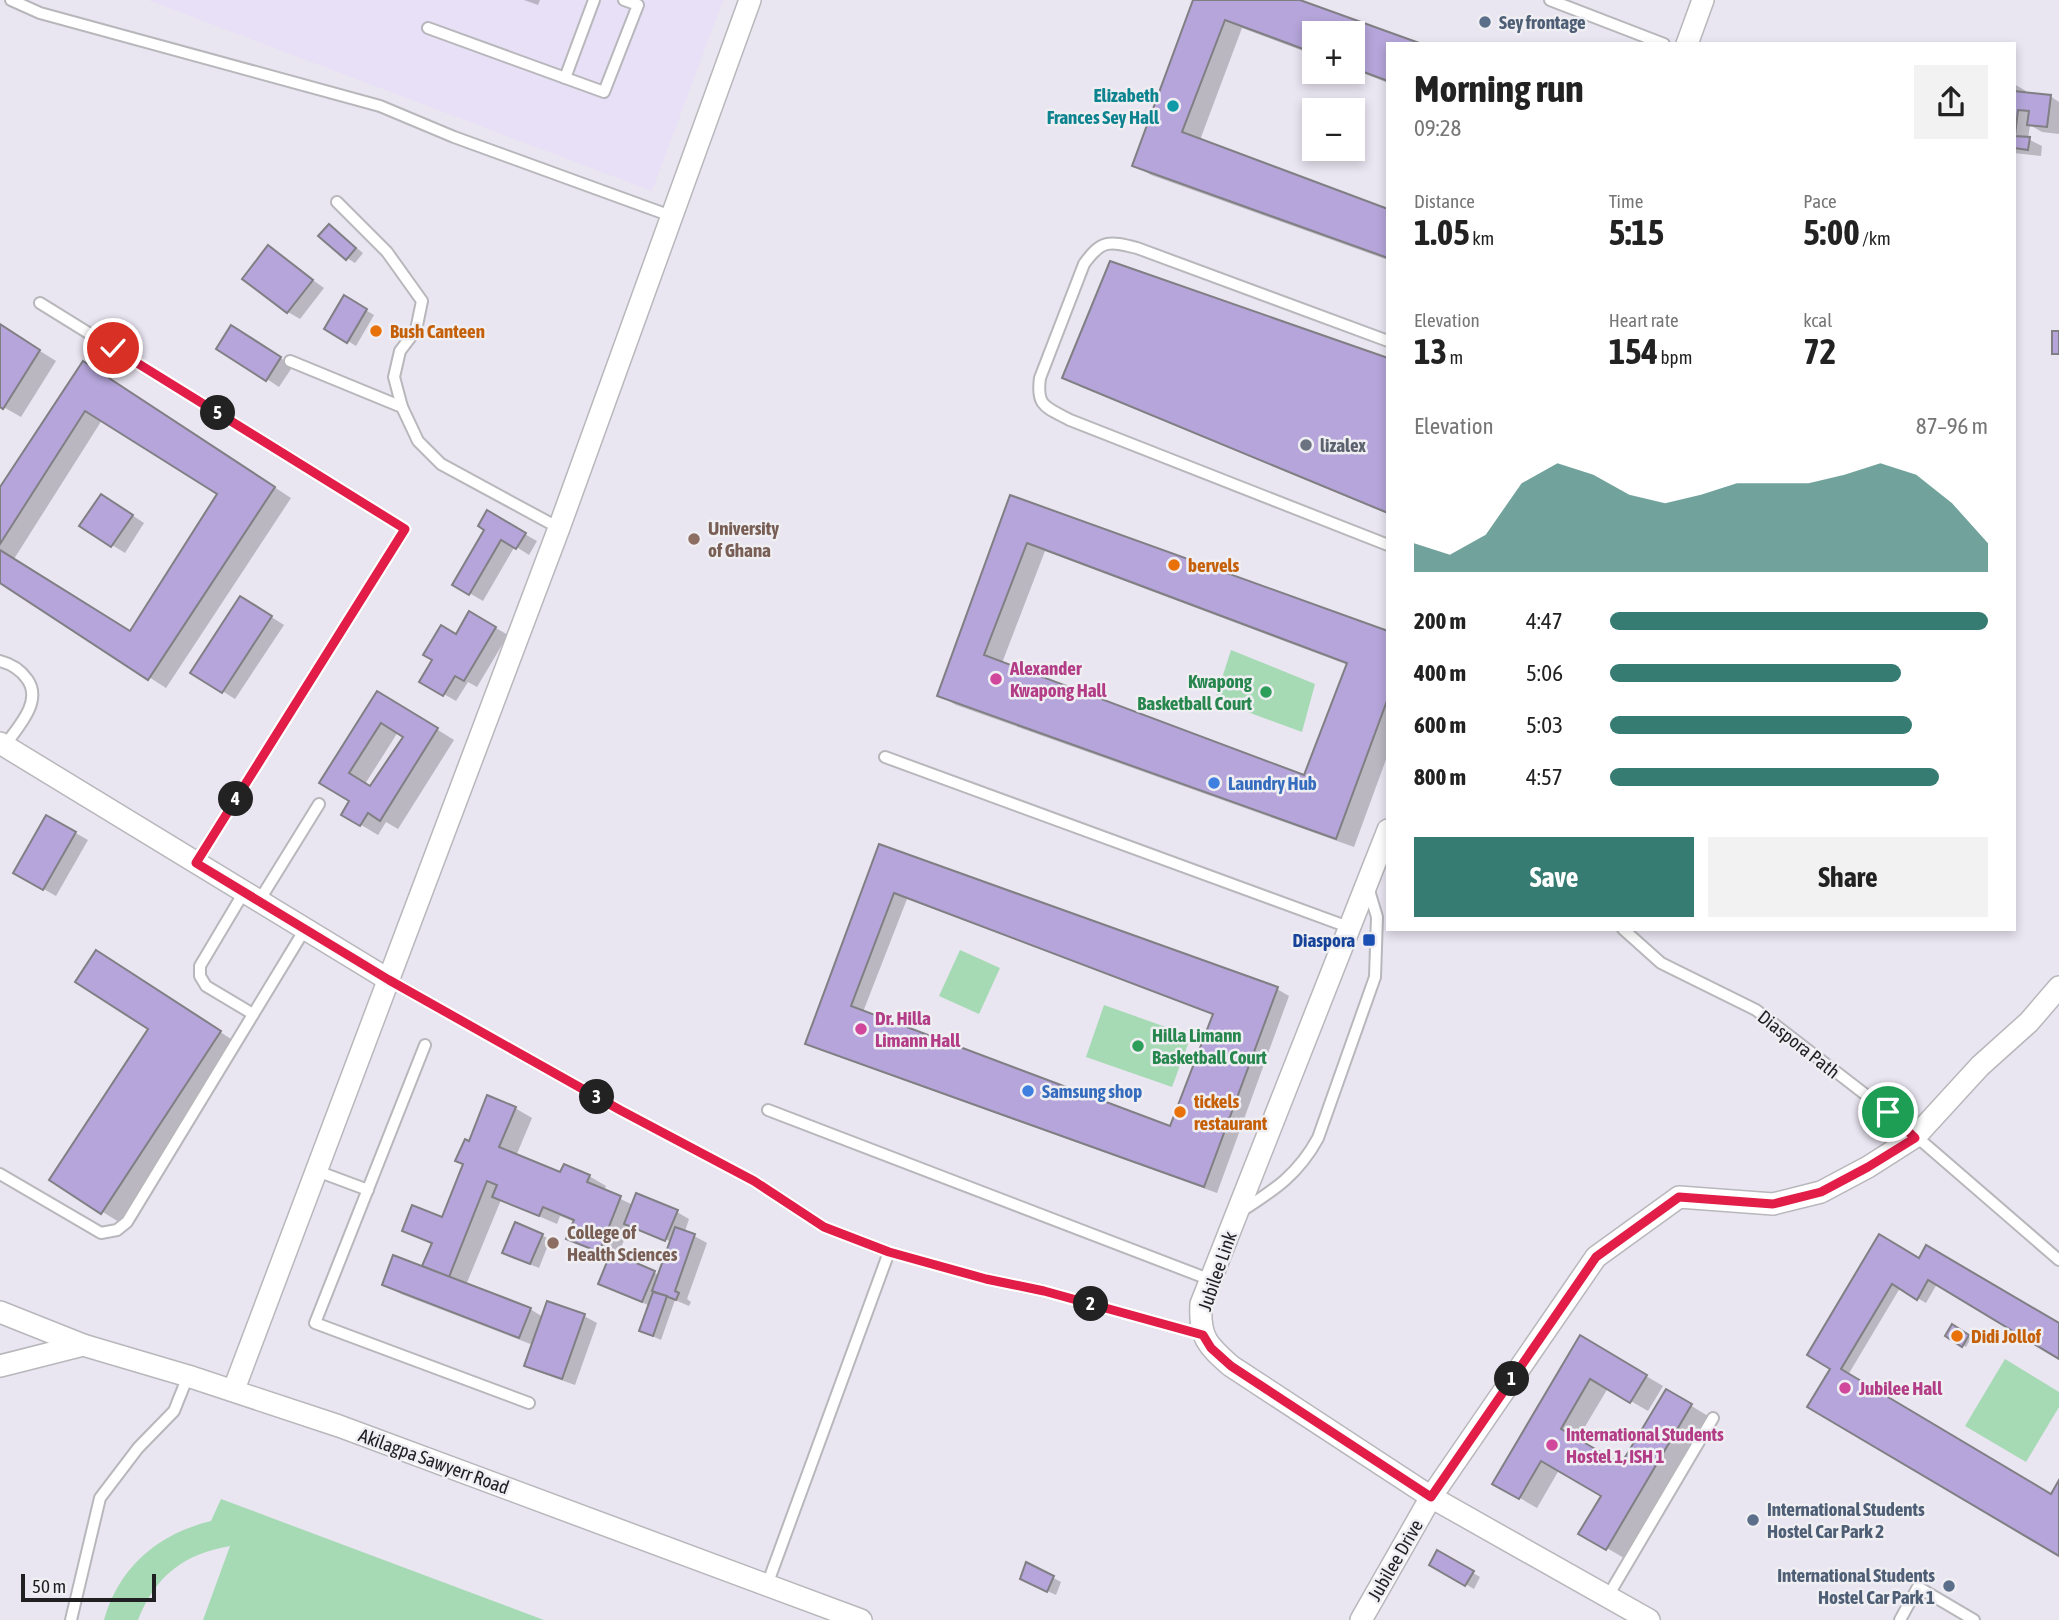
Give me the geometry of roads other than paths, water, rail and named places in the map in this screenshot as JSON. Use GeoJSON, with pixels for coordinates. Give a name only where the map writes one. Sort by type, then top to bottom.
{"type":"FeatureCollection","features":[{"type":"Feature","properties":{"kind":"street"},"geometry":{"type":"LineString","coordinates":[[233,1389],[559,528],[750,0]]}},
{"type":"Feature","properties":{"kind":"street"},"geometry":{"type":"LineString","coordinates":[[1688,42],[1703,0]]}},
{"type":"Feature","properties":{"kind":"street"},"geometry":{"type":"LineString","coordinates":[[2,747],[389,980]]}},
{"type":"Feature","properties":{"kind":"street","name":"Jubilee Link"},"geometry":{"type":"LineString","coordinates":[[1386,835],[1202,1304],[1203,1335],[1211,1348],[1231,1366],[1431,1497],[1649,1620]]}},
{"type":"Feature","properties":{"kind":"street","name":"Jubilee Drive"},"geometry":{"type":"LineString","coordinates":[[1361,1620],[1431,1497],[1596,1257],[1679,1197],[1773,1204],[1821,1192],[1868,1167],[1915,1138],[1980,1066],[2029,1022],[2059,987]]}},
{"type":"Feature","properties":{"kind":"street","name":"Akilagpa Sawyerr Road"},"geometry":{"type":"LineString","coordinates":[[0,1312],[83,1345],[233,1389],[339,1426],[861,1620]]}},
{"type":"Feature","properties":{"kind":"street"},"geometry":{"type":"LineString","coordinates":[[0,1366],[83,1345]]}},
{"type":"Feature","properties":{"kind":"lane"},"geometry":{"type":"LineString","coordinates":[[11,0],[40,13],[380,106],[454,137],[671,216]]}},
{"type":"Feature","properties":{"kind":"lane"},"geometry":{"type":"LineString","coordinates":[[565,78],[594,0]]}},
{"type":"Feature","properties":{"kind":"lane"},"geometry":{"type":"LineString","coordinates":[[428,28],[604,92],[638,5],[624,0]]}},
{"type":"Feature","properties":{"kind":"lane"},"geometry":{"type":"LineString","coordinates":[[1550,0],[1659,42]]}},
{"type":"Feature","properties":{"kind":"lane"},"geometry":{"type":"LineString","coordinates":[[337,202],[387,252],[422,301],[416,330],[400,351],[394,377],[402,407],[418,441],[441,464],[559,528]]}},
{"type":"Feature","properties":{"kind":"lane"},"geometry":{"type":"LineString","coordinates":[[1386,340],[1137,248],[1111,242],[1095,249],[1084,264],[1040,378],[1038,395],[1045,407],[1070,419],[1386,544]]}},
{"type":"Feature","properties":{"kind":"lane"},"geometry":{"type":"LineString","coordinates":[[40,303],[405,529],[196,863]]}},
{"type":"Feature","properties":{"kind":"lane"},"geometry":{"type":"LineString","coordinates":[[290,361],[402,407]]}},
{"type":"Feature","properties":{"kind":"lane"},"geometry":{"type":"LineString","coordinates":[[0,661],[18,668],[30,682],[34,694],[31,706],[2,747]]}},
{"type":"Feature","properties":{"kind":"lane"},"geometry":{"type":"LineString","coordinates":[[885,757],[1351,928]]}},
{"type":"Feature","properties":{"kind":"lane"},"geometry":{"type":"LineString","coordinates":[[253,1014],[206,986],[200,976],[200,966],[318,804]]}},
{"type":"Feature","properties":{"kind":"lane"},"geometry":{"type":"LineString","coordinates":[[1237,1214],[1280,1186],[1295,1172],[1318,1138],[1376,977],[1377,917],[1367,881]]}},
{"type":"Feature","properties":{"kind":"lane"},"geometry":{"type":"LineString","coordinates":[[0,1174],[101,1233],[117,1230],[127,1222],[305,929]]}},
{"type":"Feature","properties":{"kind":"lane","name":"Diaspora Path"},"geometry":{"type":"LineString","coordinates":[[1625,931],[1661,963],[1756,1010],[1888,1112],[2059,1260]]}},
{"type":"Feature","properties":{"kind":"lane"},"geometry":{"type":"LineString","coordinates":[[389,980],[620,1110],[754,1181],[824,1227],[889,1252],[1203,1335]]}},
{"type":"Feature","properties":{"kind":"lane"},"geometry":{"type":"LineString","coordinates":[[425,1045],[316,1323],[528,1403]]}},
{"type":"Feature","properties":{"kind":"lane"},"geometry":{"type":"LineString","coordinates":[[768,1110],[1211,1280]]}},
{"type":"Feature","properties":{"kind":"lane"},"geometry":{"type":"LineString","coordinates":[[317,1171],[368,1190]]}},
{"type":"Feature","properties":{"kind":"lane"},"geometry":{"type":"LineString","coordinates":[[767,1585],[889,1252]]}},
{"type":"Feature","properties":{"kind":"lane"},"geometry":{"type":"LineString","coordinates":[[71,1620],[100,1498],[138,1448],[174,1411],[188,1376]]}},
{"type":"Feature","properties":{"kind":"lane"},"geometry":{"type":"LineString","coordinates":[[1608,1596],[1713,1418]]}},
{"type":"Feature","properties":{"kind":"lane"},"geometry":{"type":"LineString","coordinates":[[1900,1620],[1918,1587],[1974,1620]]}},
{"type":"Feature","properties":{"kind":"place","name":"Sey frontage"},"geometry":{"type":"Point","coordinates":[1485,22]}},
{"type":"Feature","properties":{"kind":"place","name":"Elizabeth Frances Sey Hall"},"geometry":{"type":"Point","coordinates":[1173,106]}},
{"type":"Feature","properties":{"kind":"place","name":"Bush Canteen"},"geometry":{"type":"Point","coordinates":[376,331]}},
{"type":"Feature","properties":{"kind":"place","name":"lizalex"},"geometry":{"type":"Point","coordinates":[1306,445]}},
{"type":"Feature","properties":{"kind":"place","name":"University of Ghana"},"geometry":{"type":"Point","coordinates":[694,539]}},
{"type":"Feature","properties":{"kind":"place","name":"bervels"},"geometry":{"type":"Point","coordinates":[1174,565]}},
{"type":"Feature","properties":{"kind":"place","name":"Alexander Kwapong Hall"},"geometry":{"type":"Point","coordinates":[996,679]}},
{"type":"Feature","properties":{"kind":"place","name":"Kwapong Basketball Court"},"geometry":{"type":"Point","coordinates":[1266,692]}},
{"type":"Feature","properties":{"kind":"place","name":"Laundry Hub"},"geometry":{"type":"Point","coordinates":[1214,783]}},
{"type":"Feature","properties":{"kind":"place","name":"Diaspora"},"geometry":{"type":"Point","coordinates":[1369,940]}},
{"type":"Feature","properties":{"kind":"place","name":"Dr. Hilla Limann Hall"},"geometry":{"type":"Point","coordinates":[861,1029]}},
{"type":"Feature","properties":{"kind":"place","name":"Hilla Limann Basketball Court"},"geometry":{"type":"Point","coordinates":[1138,1046]}},
{"type":"Feature","properties":{"kind":"place","name":"Samsung shop"},"geometry":{"type":"Point","coordinates":[1028,1091]}},
{"type":"Feature","properties":{"kind":"place","name":"tickels restaurant"},"geometry":{"type":"Point","coordinates":[1180,1112]}},
{"type":"Feature","properties":{"kind":"place","name":"College of Health Sciences"},"geometry":{"type":"Point","coordinates":[553,1243]}},
{"type":"Feature","properties":{"kind":"place","name":"Didi Jollof"},"geometry":{"type":"Point","coordinates":[1957,1336]}},
{"type":"Feature","properties":{"kind":"place","name":"Jubilee Hall"},"geometry":{"type":"Point","coordinates":[1845,1388]}},
{"type":"Feature","properties":{"kind":"place","name":"International Students Hostel 1, ISH 1"},"geometry":{"type":"Point","coordinates":[1552,1445]}},
{"type":"Feature","properties":{"kind":"place","name":"International Students Hostel Car Park 2"},"geometry":{"type":"Point","coordinates":[1753,1520]}},
{"type":"Feature","properties":{"kind":"place","name":"International Students Hostel Car Park 1"},"geometry":{"type":"Point","coordinates":[1949,1586]}}]}
